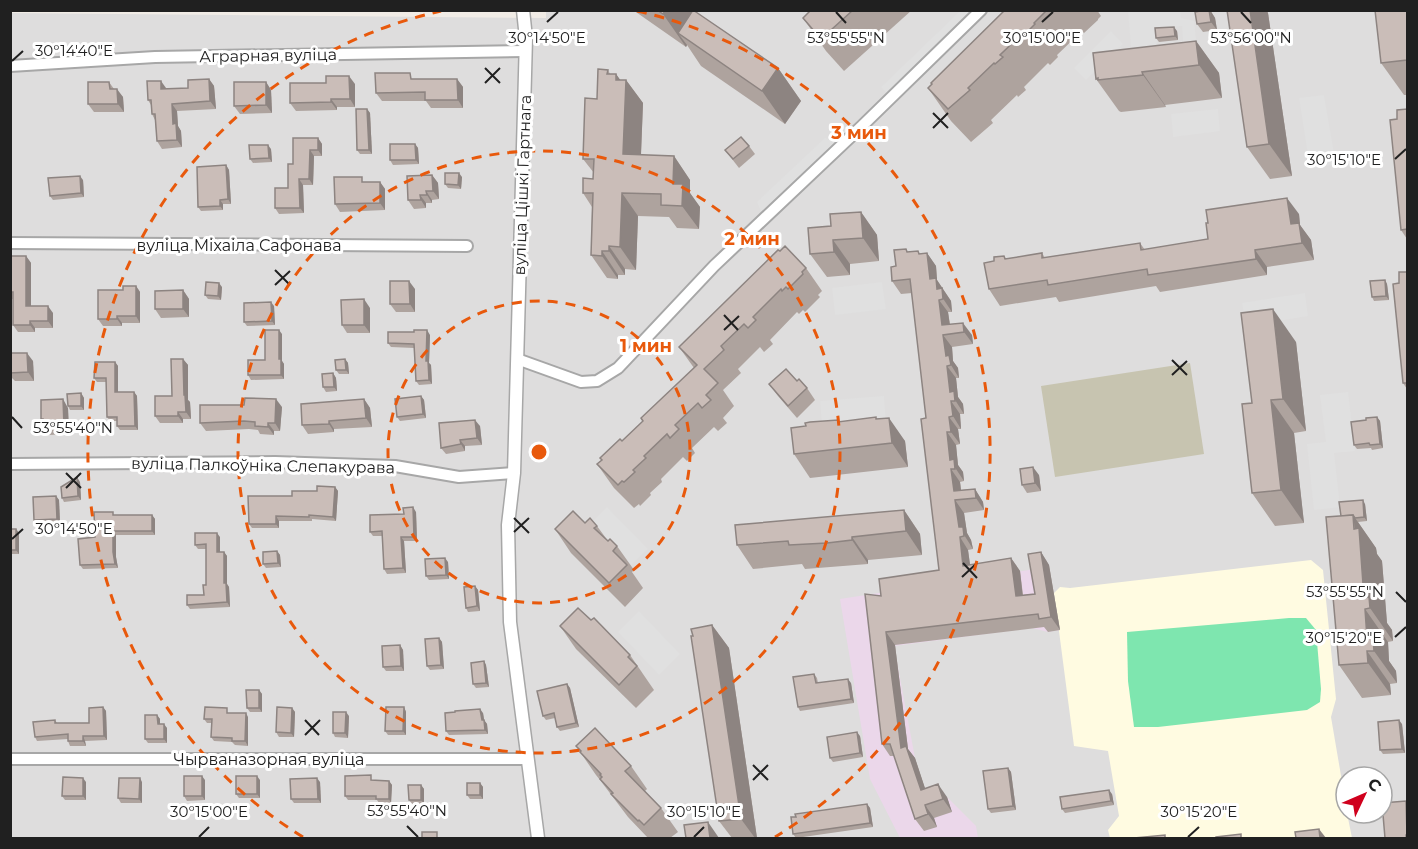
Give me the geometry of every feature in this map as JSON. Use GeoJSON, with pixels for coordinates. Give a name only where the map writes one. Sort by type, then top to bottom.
{"type":"FeatureCollection","features":[{"type":"Feature","properties":{"kind":"street","name":"вуліца Цішкі Гартнага"},"geometry":{"type":"LineString","coordinates":[[517,359],[525,51],[523,10]]}},
{"type":"Feature","properties":{"kind":"street"},"geometry":{"type":"LineString","coordinates":[[538,838],[510,622],[508,525],[514,473],[517,359],[581,382],[597,381],[618,368],[714,266],[981,10]]}},
{"type":"Feature","properties":{"kind":"street","name":"Аграрная вуліца"},"geometry":{"type":"LineString","coordinates":[[10,66],[155,57],[525,51]]}},
{"type":"Feature","properties":{"kind":"street","name":"вуліца Міхаіла Сафонава"},"geometry":{"type":"LineString","coordinates":[[10,243],[467,246]]}},
{"type":"Feature","properties":{"kind":"street","name":"вуліца Палкоўніка Слепакурава"},"geometry":{"type":"LineString","coordinates":[[10,464],[275,462],[395,466],[459,477],[514,473]]}},
{"type":"Feature","properties":{"kind":"street","name":"Чырваназорная вуліца"},"geometry":{"type":"LineString","coordinates":[[10,759],[528,759]]}},
{"type":"Feature","properties":{"kind":"shaded area"},"geometry":{"type":"Polygon","coordinates":[[[546,10],[1407,11],[1407,838],[11,838],[11,13],[546,18],[546,10]]]}},
{"type":"Feature","properties":{"kind":"shaded area"},"geometry":{"type":"Polygon","coordinates":[[[960,11],[981,11],[891,98],[881,87],[960,11]]]}},
{"type":"Feature","properties":{"kind":"shaded area"},"geometry":{"type":"Polygon","coordinates":[[[1128,11],[1180,11],[1181,18],[1194,21],[1196,41],[1183,42],[1182,26],[1156,28],[1157,45],[1131,47],[1128,11]]]}},
{"type":"Feature","properties":{"kind":"shaded area"},"geometry":{"type":"Polygon","coordinates":[[[1111,31],[1123,44],[1086,80],[1074,68],[1111,31]]]}},
{"type":"Feature","properties":{"kind":"shaded area"},"geometry":{"type":"Polygon","coordinates":[[[1324,95],[1336,164],[1310,169],[1299,98],[1324,95]]]}},
{"type":"Feature","properties":{"kind":"shaded area"},"geometry":{"type":"Polygon","coordinates":[[[1218,109],[1220,131],[1173,137],[1171,114],[1218,109]]]}},
{"type":"Feature","properties":{"kind":"shaded area"},"geometry":{"type":"Polygon","coordinates":[[[825,138],[843,145],[764,219],[757,202],[825,138]]]}},
{"type":"Feature","properties":{"kind":"shaded area"},"geometry":{"type":"Polygon","coordinates":[[[882,282],[886,309],[835,315],[832,288],[882,282]]]}},
{"type":"Feature","properties":{"kind":"shaded area"},"geometry":{"type":"Polygon","coordinates":[[[1305,293],[1308,316],[1246,326],[1242,303],[1305,293]]]}},
{"type":"Feature","properties":{"kind":"shaded area"},"geometry":{"type":"Polygon","coordinates":[[[1190,363],[1204,454],[1055,477],[1041,386],[1190,363]]]}},
{"type":"Feature","properties":{"kind":"shaded area"},"geometry":{"type":"Polygon","coordinates":[[[1348,392],[1355,451],[1334,453],[1340,507],[1314,510],[1307,444],[1326,442],[1320,395],[1348,392]]]}},
{"type":"Feature","properties":{"kind":"shaded area"},"geometry":{"type":"Polygon","coordinates":[[[884,396],[886,422],[822,427],[820,401],[884,396]]]}},
{"type":"Feature","properties":{"kind":"shaded area"},"geometry":{"type":"Polygon","coordinates":[[[607,507],[648,549],[631,565],[590,524],[607,507]]]}},
{"type":"Feature","properties":{"kind":"shaded area"},"geometry":{"type":"Polygon","coordinates":[[[1311,560],[1323,570],[1336,699],[1331,717],[1339,765],[1334,765],[1334,825],[1349,825],[1352,838],[1110,838],[1108,830],[1119,816],[1108,751],[1074,746],[1054,593],[1060,587],[1070,588],[1311,560]]]}},
{"type":"Feature","properties":{"kind":"shaded area"},"geometry":{"type":"Polygon","coordinates":[[[1048,567],[1060,630],[1048,632],[1032,628],[894,646],[915,758],[925,795],[947,797],[976,826],[978,838],[900,838],[870,779],[840,599],[1048,567]]]}},
{"type":"Feature","properties":{"kind":"shaded area"},"geometry":{"type":"Polygon","coordinates":[[[639,611],[680,654],[659,675],[618,632],[639,611]]]}},
{"type":"Feature","properties":{"kind":"green space"},"geometry":{"type":"Polygon","coordinates":[[[1306,618],[1316,630],[1320,702],[1307,710],[1158,727],[1134,727],[1128,681],[1127,632],[1306,618]]]}},
{"type":"Feature","properties":{"kind":"building"},"geometry":{"type":"Polygon","coordinates":[[[693,10],[778,68],[762,91],[678,33],[693,10]]]}},
{"type":"Feature","properties":{"kind":"building"},"geometry":{"type":"Polygon","coordinates":[[[811,10],[853,10],[821,39],[803,18],[811,10]]]}},
{"type":"Feature","properties":{"kind":"building"},"geometry":{"type":"Polygon","coordinates":[[[1005,10],[1047,10],[1027,32],[1025,31],[1000,55],[1003,57],[968,88],[970,90],[948,109],[928,88],[1005,10]]]}},
{"type":"Feature","properties":{"kind":"building"},"geometry":{"type":"Polygon","coordinates":[[[1209,10],[1211,22],[1197,24],[1195,12],[1209,10]]]}},
{"type":"Feature","properties":{"kind":"building"},"geometry":{"type":"Polygon","coordinates":[[[1227,10],[1250,10],[1269,144],[1247,147],[1227,10]]]}},
{"type":"Feature","properties":{"kind":"building"},"geometry":{"type":"Polygon","coordinates":[[[1375,10],[1407,10],[1407,60],[1381,63],[1375,10]]]}},
{"type":"Feature","properties":{"kind":"building"},"geometry":{"type":"Polygon","coordinates":[[[1174,27],[1175,36],[1156,38],[1155,28],[1174,27]]]}},
{"type":"Feature","properties":{"kind":"building"},"geometry":{"type":"Polygon","coordinates":[[[1196,41],[1199,65],[1142,72],[1143,75],[1096,79],[1093,53],[1196,41]]]}},
{"type":"Feature","properties":{"kind":"building"},"geometry":{"type":"Polygon","coordinates":[[[598,69],[608,70],[607,74],[616,74],[616,80],[626,80],[623,154],[674,156],[673,184],[683,184],[682,206],[661,205],[661,194],[622,193],[620,247],[609,246],[609,251],[602,251],[602,256],[591,255],[593,193],[583,193],[583,178],[593,179],[594,159],[583,159],[585,98],[597,99],[598,69]]]}},
{"type":"Feature","properties":{"kind":"building"},"geometry":{"type":"Polygon","coordinates":[[[375,73],[410,73],[411,79],[457,79],[458,100],[425,100],[425,92],[376,93],[375,73]]]}},
{"type":"Feature","properties":{"kind":"building"},"geometry":{"type":"Polygon","coordinates":[[[326,76],[349,76],[350,99],[290,103],[290,83],[326,83],[326,76]]]}},
{"type":"Feature","properties":{"kind":"building"},"geometry":{"type":"Polygon","coordinates":[[[209,79],[210,101],[172,104],[177,140],[157,141],[155,114],[152,114],[151,100],[148,100],[147,81],[161,81],[161,89],[188,88],[188,80],[209,79]]]}},
{"type":"Feature","properties":{"kind":"building"},"geometry":{"type":"Polygon","coordinates":[[[88,82],[109,82],[110,89],[117,89],[118,104],[88,104],[88,82]]]}},
{"type":"Feature","properties":{"kind":"building"},"geometry":{"type":"Polygon","coordinates":[[[234,82],[266,82],[266,105],[234,106],[234,82]]]}},
{"type":"Feature","properties":{"kind":"building"},"geometry":{"type":"Polygon","coordinates":[[[356,109],[367,109],[369,150],[357,150],[356,109]]]}},
{"type":"Feature","properties":{"kind":"building"},"geometry":{"type":"Polygon","coordinates":[[[1407,109],[1407,229],[1401,230],[1390,120],[1397,119],[1397,110],[1407,109]]]}},
{"type":"Feature","properties":{"kind":"building"},"geometry":{"type":"Polygon","coordinates":[[[741,137],[749,146],[733,159],[725,150],[741,137]]]}},
{"type":"Feature","properties":{"kind":"building"},"geometry":{"type":"Polygon","coordinates":[[[293,138],[318,138],[318,150],[310,150],[309,179],[299,179],[300,208],[275,208],[275,188],[288,188],[288,164],[293,164],[293,138]]]}},
{"type":"Feature","properties":{"kind":"building"},"geometry":{"type":"Polygon","coordinates":[[[390,144],[415,144],[416,160],[390,160],[390,144]]]}},
{"type":"Feature","properties":{"kind":"building"},"geometry":{"type":"Polygon","coordinates":[[[249,145],[268,145],[269,158],[250,159],[249,145]]]}},
{"type":"Feature","properties":{"kind":"building"},"geometry":{"type":"Polygon","coordinates":[[[226,165],[228,199],[220,200],[220,206],[198,207],[197,167],[226,165]]]}},
{"type":"Feature","properties":{"kind":"building"},"geometry":{"type":"Polygon","coordinates":[[[445,173],[459,173],[458,185],[445,184],[445,173]]]}},
{"type":"Feature","properties":{"kind":"building"},"geometry":{"type":"Polygon","coordinates":[[[432,175],[433,191],[426,191],[427,195],[420,195],[421,200],[408,200],[407,176],[432,175]]]}},
{"type":"Feature","properties":{"kind":"building"},"geometry":{"type":"Polygon","coordinates":[[[80,176],[81,193],[50,196],[48,178],[80,176]]]}},
{"type":"Feature","properties":{"kind":"building"},"geometry":{"type":"Polygon","coordinates":[[[334,177],[362,177],[362,182],[380,182],[380,203],[335,204],[334,177]]]}},
{"type":"Feature","properties":{"kind":"building"},"geometry":{"type":"Polygon","coordinates":[[[1287,198],[1291,224],[1299,223],[1302,243],[1255,250],[1256,259],[1148,275],[1147,269],[1048,285],[1047,280],[989,289],[984,263],[994,261],[994,257],[1004,256],[1005,259],[1042,253],[1042,258],[1140,243],[1141,250],[1208,239],[1206,210],[1287,198]]]}},
{"type":"Feature","properties":{"kind":"building"},"geometry":{"type":"Polygon","coordinates":[[[861,212],[863,238],[833,240],[834,252],[810,254],[808,228],[831,226],[830,214],[861,212]]]}},
{"type":"Feature","properties":{"kind":"building"},"geometry":{"type":"Polygon","coordinates":[[[785,246],[806,268],[803,274],[788,289],[786,287],[782,291],[781,289],[753,317],[756,320],[748,328],[744,324],[721,346],[724,350],[704,369],[718,383],[706,395],[711,400],[702,408],[698,403],[675,425],[679,429],[670,438],[667,434],[644,456],[646,458],[633,470],[635,472],[618,485],[597,464],[602,460],[600,458],[643,421],[641,418],[697,365],[679,347],[778,250],[780,251],[785,246]]]}},
{"type":"Feature","properties":{"kind":"building"},"geometry":{"type":"Polygon","coordinates":[[[906,249],[907,252],[927,253],[930,279],[936,278],[937,289],[942,288],[943,299],[939,300],[942,325],[963,323],[964,332],[943,335],[946,356],[949,355],[951,365],[947,366],[950,392],[954,391],[955,401],[951,401],[953,416],[949,417],[951,432],[947,432],[950,460],[954,459],[955,469],[951,469],[954,491],[975,489],[976,498],[955,500],[959,527],[963,527],[964,536],[960,537],[963,566],[1011,558],[1016,596],[1035,594],[1028,554],[1041,552],[1051,617],[1039,619],[1038,614],[886,632],[901,748],[906,746],[921,790],[938,784],[943,799],[925,805],[928,814],[915,819],[890,744],[882,744],[865,594],[881,596],[879,579],[939,570],[921,419],[926,418],[910,279],[892,281],[891,267],[896,266],[894,250],[906,249]]]}},
{"type":"Feature","properties":{"kind":"building"},"geometry":{"type":"Polygon","coordinates":[[[10,256],[26,256],[26,306],[48,306],[48,321],[30,321],[30,325],[13,325],[10,256]]]}},
{"type":"Feature","properties":{"kind":"building"},"geometry":{"type":"Polygon","coordinates":[[[1399,272],[1407,272],[1407,383],[1403,383],[1393,284],[1399,283],[1399,272]]]}},
{"type":"Feature","properties":{"kind":"building"},"geometry":{"type":"Polygon","coordinates":[[[1385,280],[1386,296],[1372,297],[1370,281],[1385,280]]]}},
{"type":"Feature","properties":{"kind":"building"},"geometry":{"type":"Polygon","coordinates":[[[390,281],[409,281],[410,304],[390,304],[390,281]]]}},
{"type":"Feature","properties":{"kind":"building"},"geometry":{"type":"Polygon","coordinates":[[[206,282],[219,283],[218,296],[205,295],[206,282]]]}},
{"type":"Feature","properties":{"kind":"building"},"geometry":{"type":"Polygon","coordinates":[[[123,286],[136,286],[136,316],[98,319],[98,290],[123,290],[123,286]]]}},
{"type":"Feature","properties":{"kind":"building"},"geometry":{"type":"Polygon","coordinates":[[[183,290],[183,309],[155,309],[155,291],[183,290]]]}},
{"type":"Feature","properties":{"kind":"building"},"geometry":{"type":"Polygon","coordinates":[[[364,299],[364,325],[342,325],[341,300],[364,299]]]}},
{"type":"Feature","properties":{"kind":"building"},"geometry":{"type":"Polygon","coordinates":[[[271,302],[272,321],[244,322],[244,303],[271,302]]]}},
{"type":"Feature","properties":{"kind":"building"},"geometry":{"type":"Polygon","coordinates":[[[1273,309],[1283,399],[1271,400],[1281,490],[1252,493],[1242,404],[1252,403],[1241,313],[1273,309]]]}},
{"type":"Feature","properties":{"kind":"building"},"geometry":{"type":"Polygon","coordinates":[[[265,330],[279,330],[281,375],[248,375],[248,360],[265,360],[265,330]]]}},
{"type":"Feature","properties":{"kind":"building"},"geometry":{"type":"Polygon","coordinates":[[[414,330],[427,330],[426,361],[428,361],[429,380],[416,381],[414,344],[388,343],[388,332],[414,332],[414,330]]]}},
{"type":"Feature","properties":{"kind":"building"},"geometry":{"type":"Polygon","coordinates":[[[10,353],[27,353],[28,372],[10,373],[10,353]]]}},
{"type":"Feature","properties":{"kind":"building"},"geometry":{"type":"Polygon","coordinates":[[[171,359],[183,359],[186,412],[178,412],[178,416],[155,416],[155,396],[172,396],[171,359]]]}},
{"type":"Feature","properties":{"kind":"building"},"geometry":{"type":"Polygon","coordinates":[[[345,359],[346,370],[336,370],[335,360],[345,359]]]}},
{"type":"Feature","properties":{"kind":"building"},"geometry":{"type":"Polygon","coordinates":[[[95,362],[115,362],[115,392],[134,392],[135,426],[117,426],[117,417],[107,417],[106,378],[94,378],[95,362]]]}},
{"type":"Feature","properties":{"kind":"building"},"geometry":{"type":"Polygon","coordinates":[[[786,369],[807,388],[788,406],[769,384],[786,369]]]}},
{"type":"Feature","properties":{"kind":"building"},"geometry":{"type":"Polygon","coordinates":[[[333,373],[334,387],[323,387],[322,374],[333,373]]]}},
{"type":"Feature","properties":{"kind":"building"},"geometry":{"type":"Polygon","coordinates":[[[81,393],[81,406],[68,406],[67,394],[81,393]]]}},
{"type":"Feature","properties":{"kind":"building"},"geometry":{"type":"Polygon","coordinates":[[[421,396],[423,414],[397,417],[395,399],[421,396]]]}},
{"type":"Feature","properties":{"kind":"building"},"geometry":{"type":"Polygon","coordinates":[[[245,398],[276,399],[275,423],[268,423],[268,427],[255,426],[255,422],[244,421],[200,423],[200,405],[244,405],[245,398]]]}},
{"type":"Feature","properties":{"kind":"building"},"geometry":{"type":"Polygon","coordinates":[[[63,399],[64,426],[43,427],[41,400],[63,399]]]}},
{"type":"Feature","properties":{"kind":"building"},"geometry":{"type":"Polygon","coordinates":[[[364,399],[366,418],[329,421],[329,424],[302,425],[301,404],[364,399]]]}},
{"type":"Feature","properties":{"kind":"building"},"geometry":{"type":"Polygon","coordinates":[[[876,417],[876,419],[889,418],[892,443],[794,454],[791,428],[806,426],[805,423],[810,422],[838,420],[838,422],[876,417]]]}},
{"type":"Feature","properties":{"kind":"building"},"geometry":{"type":"Polygon","coordinates":[[[1377,417],[1380,444],[1354,445],[1351,422],[1377,417]]]}},
{"type":"Feature","properties":{"kind":"building"},"geometry":{"type":"Polygon","coordinates":[[[475,420],[477,438],[460,440],[461,444],[441,448],[439,423],[475,420]]]}},
{"type":"Feature","properties":{"kind":"building"},"geometry":{"type":"Polygon","coordinates":[[[1033,467],[1035,483],[1022,485],[1020,469],[1033,467]]]}},
{"type":"Feature","properties":{"kind":"building"},"geometry":{"type":"Polygon","coordinates":[[[77,477],[78,496],[62,498],[61,487],[77,477]]]}},
{"type":"Feature","properties":{"kind":"building"},"geometry":{"type":"Polygon","coordinates":[[[317,486],[335,487],[333,517],[276,516],[276,524],[249,524],[248,496],[292,496],[292,491],[317,491],[317,486]]]}},
{"type":"Feature","properties":{"kind":"building"},"geometry":{"type":"Polygon","coordinates":[[[56,496],[57,519],[34,520],[33,497],[56,496]]]}},
{"type":"Feature","properties":{"kind":"building"},"geometry":{"type":"Polygon","coordinates":[[[1363,500],[1364,517],[1341,516],[1339,502],[1363,500]]]}},
{"type":"Feature","properties":{"kind":"building"},"geometry":{"type":"Polygon","coordinates":[[[413,507],[414,537],[401,537],[403,568],[384,569],[382,531],[370,532],[370,515],[404,514],[403,508],[413,507]]]}},
{"type":"Feature","properties":{"kind":"building"},"geometry":{"type":"Polygon","coordinates":[[[904,510],[906,531],[852,537],[852,540],[827,543],[789,545],[788,541],[737,545],[735,525],[904,510]]]}},
{"type":"Feature","properties":{"kind":"building"},"geometry":{"type":"Polygon","coordinates":[[[573,511],[585,523],[590,518],[597,526],[594,528],[617,546],[613,551],[627,565],[609,583],[555,529],[573,511]]]}},
{"type":"Feature","properties":{"kind":"building"},"geometry":{"type":"Polygon","coordinates":[[[94,512],[113,512],[113,515],[152,515],[152,531],[113,531],[115,564],[80,565],[78,539],[95,537],[94,512]]]}},
{"type":"Feature","properties":{"kind":"building"},"geometry":{"type":"Polygon","coordinates":[[[1353,515],[1354,529],[1359,528],[1364,598],[1369,597],[1370,608],[1365,609],[1367,638],[1373,638],[1374,651],[1367,651],[1368,663],[1339,665],[1326,517],[1353,515]]]}},
{"type":"Feature","properties":{"kind":"building"},"geometry":{"type":"Polygon","coordinates":[[[10,529],[16,529],[16,550],[10,550],[10,529]]]}},
{"type":"Feature","properties":{"kind":"building"},"geometry":{"type":"Polygon","coordinates":[[[195,533],[217,533],[217,552],[224,552],[224,583],[226,583],[227,602],[187,605],[187,595],[204,595],[203,585],[206,585],[206,544],[195,545],[195,533]]]}},
{"type":"Feature","properties":{"kind":"building"},"geometry":{"type":"Polygon","coordinates":[[[277,551],[278,563],[263,564],[263,552],[277,551]]]}},
{"type":"Feature","properties":{"kind":"building"},"geometry":{"type":"Polygon","coordinates":[[[445,558],[446,575],[426,576],[425,559],[445,558]]]}},
{"type":"Feature","properties":{"kind":"building"},"geometry":{"type":"Polygon","coordinates":[[[475,586],[477,606],[466,608],[464,587],[475,586]]]}},
{"type":"Feature","properties":{"kind":"building"},"geometry":{"type":"Polygon","coordinates":[[[578,608],[591,620],[594,618],[630,655],[628,657],[637,666],[619,685],[560,626],[578,608]]]}},
{"type":"Feature","properties":{"kind":"building"},"geometry":{"type":"Polygon","coordinates":[[[712,625],[741,819],[719,821],[691,636],[693,636],[691,629],[712,625]]]}},
{"type":"Feature","properties":{"kind":"building"},"geometry":{"type":"Polygon","coordinates":[[[439,638],[441,665],[427,666],[425,639],[439,638]]]}},
{"type":"Feature","properties":{"kind":"building"},"geometry":{"type":"Polygon","coordinates":[[[400,645],[401,666],[383,667],[382,646],[400,645]]]}},
{"type":"Feature","properties":{"kind":"building"},"geometry":{"type":"Polygon","coordinates":[[[484,661],[486,683],[473,684],[471,663],[484,661]]]}},
{"type":"Feature","properties":{"kind":"building"},"geometry":{"type":"Polygon","coordinates":[[[814,674],[816,683],[848,679],[851,699],[798,707],[793,677],[814,674]]]}},
{"type":"Feature","properties":{"kind":"building"},"geometry":{"type":"Polygon","coordinates":[[[567,684],[576,723],[557,727],[554,713],[543,716],[537,691],[567,684]]]}},
{"type":"Feature","properties":{"kind":"building"},"geometry":{"type":"Polygon","coordinates":[[[246,690],[259,690],[259,708],[247,708],[246,690]]]}},
{"type":"Feature","properties":{"kind":"building"},"geometry":{"type":"Polygon","coordinates":[[[103,707],[104,736],[83,736],[83,741],[68,741],[68,734],[35,737],[33,722],[55,720],[55,723],[89,723],[89,708],[103,707]]]}},
{"type":"Feature","properties":{"kind":"building"},"geometry":{"type":"Polygon","coordinates":[[[205,707],[227,708],[227,713],[246,713],[245,741],[211,737],[212,719],[204,719],[205,707]]]}},
{"type":"Feature","properties":{"kind":"building"},"geometry":{"type":"Polygon","coordinates":[[[277,707],[292,708],[291,733],[276,732],[277,707]]]}},
{"type":"Feature","properties":{"kind":"building"},"geometry":{"type":"Polygon","coordinates":[[[386,707],[404,707],[403,731],[385,731],[386,707]]]}},
{"type":"Feature","properties":{"kind":"building"},"geometry":{"type":"Polygon","coordinates":[[[480,709],[485,730],[446,731],[445,713],[480,709]]]}},
{"type":"Feature","properties":{"kind":"building"},"geometry":{"type":"Polygon","coordinates":[[[333,712],[346,712],[345,733],[333,733],[333,712]]]}},
{"type":"Feature","properties":{"kind":"building"},"geometry":{"type":"Polygon","coordinates":[[[145,715],[157,715],[158,724],[164,724],[164,739],[145,739],[145,715]]]}},
{"type":"Feature","properties":{"kind":"building"},"geometry":{"type":"Polygon","coordinates":[[[1399,720],[1402,749],[1380,750],[1378,722],[1399,720]]]}},
{"type":"Feature","properties":{"kind":"building"},"geometry":{"type":"Polygon","coordinates":[[[595,728],[631,766],[625,771],[661,808],[644,825],[611,794],[613,793],[600,779],[601,774],[576,746],[595,728]]]}},
{"type":"Feature","properties":{"kind":"building"},"geometry":{"type":"Polygon","coordinates":[[[857,732],[860,753],[830,758],[827,737],[857,732]]]}},
{"type":"Feature","properties":{"kind":"building"},"geometry":{"type":"Polygon","coordinates":[[[1008,768],[1013,806],[988,809],[983,771],[1008,768]]]}},
{"type":"Feature","properties":{"kind":"building"},"geometry":{"type":"Polygon","coordinates":[[[371,775],[371,780],[389,781],[389,799],[376,799],[376,796],[345,796],[345,776],[371,775]]]}},
{"type":"Feature","properties":{"kind":"building"},"geometry":{"type":"Polygon","coordinates":[[[184,776],[202,776],[202,796],[184,796],[184,776]]]}},
{"type":"Feature","properties":{"kind":"building"},"geometry":{"type":"Polygon","coordinates":[[[236,776],[257,776],[257,794],[236,794],[236,776]]]}},
{"type":"Feature","properties":{"kind":"building"},"geometry":{"type":"Polygon","coordinates":[[[63,777],[83,778],[83,796],[62,796],[63,777]]]}},
{"type":"Feature","properties":{"kind":"building"},"geometry":{"type":"Polygon","coordinates":[[[119,778],[140,778],[139,799],[118,798],[119,778]]]}},
{"type":"Feature","properties":{"kind":"building"},"geometry":{"type":"Polygon","coordinates":[[[317,778],[318,799],[291,799],[290,779],[317,778]]]}},
{"type":"Feature","properties":{"kind":"building"},"geometry":{"type":"Polygon","coordinates":[[[467,783],[480,783],[480,795],[467,795],[467,783]]]}},
{"type":"Feature","properties":{"kind":"building"},"geometry":{"type":"Polygon","coordinates":[[[408,785],[421,785],[421,800],[409,800],[408,785]]]}},
{"type":"Feature","properties":{"kind":"building"},"geometry":{"type":"Polygon","coordinates":[[[1109,790],[1111,801],[1062,809],[1060,797],[1109,790]]]}},
{"type":"Feature","properties":{"kind":"building"},"geometry":{"type":"Polygon","coordinates":[[[1406,801],[1406,838],[1385,838],[1384,825],[1394,825],[1394,802],[1406,801]]]}},
{"type":"Feature","properties":{"kind":"building"},"geometry":{"type":"Polygon","coordinates":[[[867,804],[870,823],[793,834],[791,817],[796,817],[795,814],[867,804]]]}},
{"type":"Feature","properties":{"kind":"building"},"geometry":{"type":"Polygon","coordinates":[[[708,822],[710,838],[686,838],[684,825],[708,822]]]}},
{"type":"Feature","properties":{"kind":"building"},"geometry":{"type":"Polygon","coordinates":[[[1319,829],[1320,838],[1296,838],[1295,832],[1319,829]]]}},
{"type":"Feature","properties":{"kind":"building"},"geometry":{"type":"Polygon","coordinates":[[[422,832],[437,832],[437,838],[422,838],[422,832]]]}},
{"type":"Feature","properties":{"kind":"building"},"geometry":{"type":"Polygon","coordinates":[[[1241,834],[1241,838],[1216,838],[1216,837],[1241,834]]]}},
{"type":"Feature","properties":{"kind":"building"},"geometry":{"type":"Polygon","coordinates":[[[1165,835],[1165,838],[1134,838],[1165,835]]]}}]}
